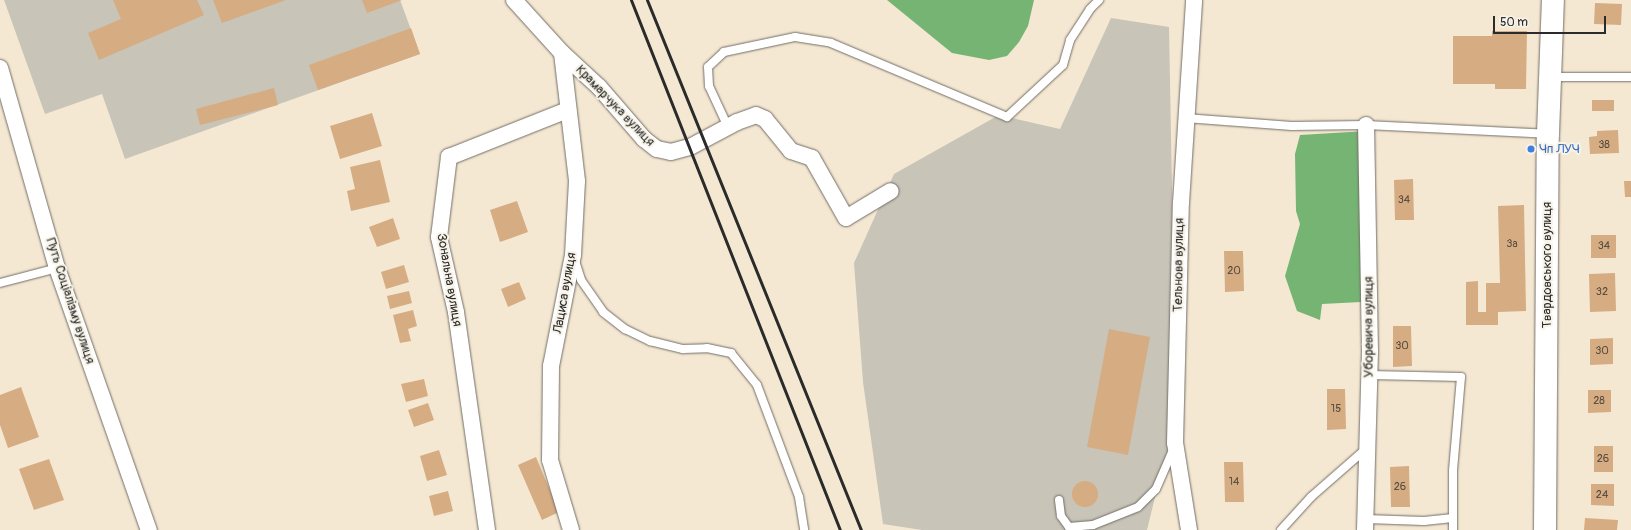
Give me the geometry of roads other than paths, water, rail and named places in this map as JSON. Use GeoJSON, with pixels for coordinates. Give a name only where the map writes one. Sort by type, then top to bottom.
{"type":"FeatureCollection","features":[{"type":"Feature","properties":{"kind":"main road","name":"Твардовського вулиця"},"geometry":{"type":"LineString","coordinates":[[1545,530],[1548,134],[1553,0]]}},
{"type":"Feature","properties":{"kind":"street","name":"Крамарчука вулиця"},"geometry":{"type":"LineString","coordinates":[[514,0],[562,53],[599,87],[644,139],[657,149],[670,152],[690,147],[728,127],[756,115],[765,119],[791,151],[812,158],[846,218],[891,190]]}},
{"type":"Feature","properties":{"kind":"street","name":"Тельнова вулиця"},"geometry":{"type":"LineString","coordinates":[[1189,530],[1175,443],[1185,118],[1194,0]]}},
{"type":"Feature","properties":{"kind":"street","name":"Лациса вулиця"},"geometry":{"type":"LineString","coordinates":[[562,53],[577,181],[573,254],[551,366],[550,460],[571,530]]}},
{"type":"Feature","properties":{"kind":"street","name":"Путь Соціалізму вулиця"},"geometry":{"type":"LineString","coordinates":[[0,68],[57,268],[149,530]]}},
{"type":"Feature","properties":{"kind":"street","name":"Зональна вулиця"},"geometry":{"type":"LineString","coordinates":[[487,530],[456,312],[439,237],[449,157],[568,110]]}},
{"type":"Feature","properties":{"kind":"street","name":"Уборевича вулиця"},"geometry":{"type":"LineString","coordinates":[[1365,524],[1370,375],[1366,125]]}},
{"type":"Feature","properties":{"kind":"lane"},"geometry":{"type":"LineString","coordinates":[[728,127],[709,86],[708,67],[724,52],[795,37],[831,43],[1007,117],[1063,64],[1070,40],[1090,9],[1099,0]]}},
{"type":"Feature","properties":{"kind":"lane"},"geometry":{"type":"LineString","coordinates":[[1551,77],[1631,77]]}},
{"type":"Feature","properties":{"kind":"lane"},"geometry":{"type":"LineString","coordinates":[[1185,118],[1292,126],[1366,125],[1548,134]]}},
{"type":"Feature","properties":{"kind":"lane"},"geometry":{"type":"LineString","coordinates":[[573,254],[582,280],[603,312],[625,329],[650,341],[683,350],[707,348],[731,353],[757,385],[799,497],[804,530]]}},
{"type":"Feature","properties":{"kind":"lane"},"geometry":{"type":"LineString","coordinates":[[0,283],[57,268]]}},
{"type":"Feature","properties":{"kind":"lane"},"geometry":{"type":"LineString","coordinates":[[1370,375],[1460,377],[1453,471],[1453,530]]}},
{"type":"Feature","properties":{"kind":"lane"},"geometry":{"type":"LineString","coordinates":[[1059,500],[1062,516],[1069,527],[1092,525],[1138,508],[1156,489],[1175,443]]}},
{"type":"Feature","properties":{"kind":"lane"},"geometry":{"type":"LineString","coordinates":[[1281,530],[1311,497],[1368,447]]}},
{"type":"Feature","properties":{"kind":"lane"},"geometry":{"type":"LineString","coordinates":[[1365,524],[1453,518]]}},
{"type":"Feature","properties":{"kind":"railway"},"geometry":{"type":"LineString","coordinates":[[631,0],[840,530]]}},
{"type":"Feature","properties":{"kind":"railway"},"geometry":{"type":"LineString","coordinates":[[647,0],[861,530]]}},
{"type":"Feature","properties":{"kind":"place","name":"Чп ЛУЧ"},"geometry":{"type":"Point","coordinates":[1531,149]}}]}
